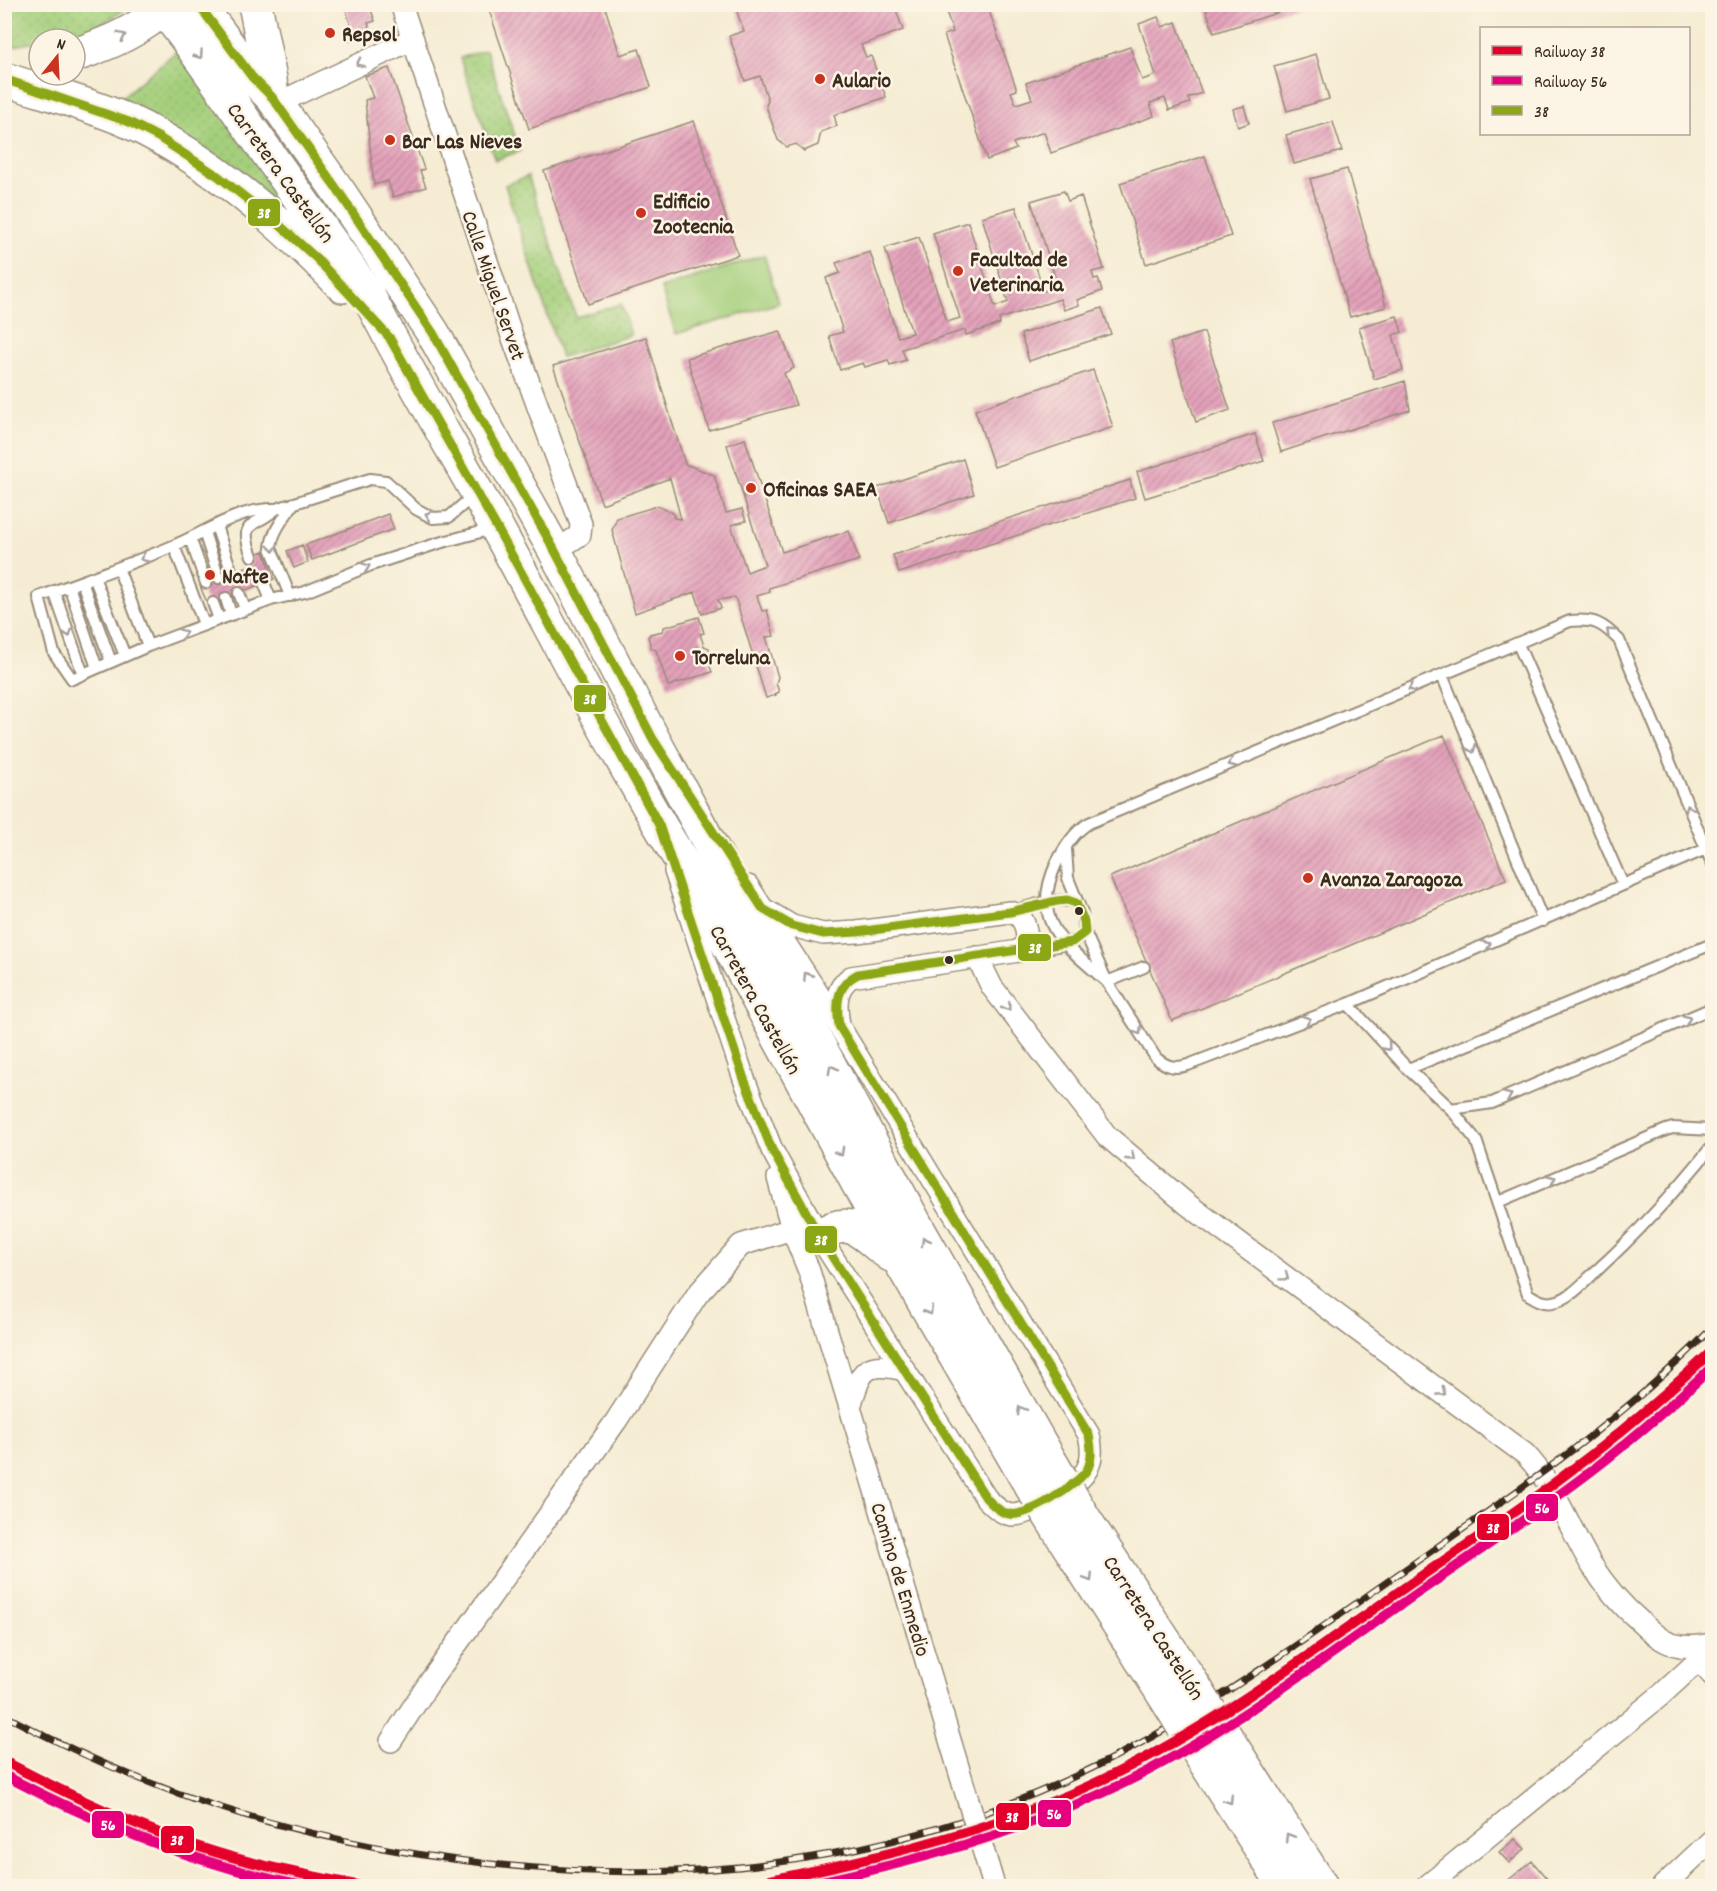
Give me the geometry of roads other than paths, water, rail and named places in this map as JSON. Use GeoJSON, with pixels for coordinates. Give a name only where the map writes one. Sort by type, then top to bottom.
{"type":"FeatureCollection","features":[{"type":"Feature","properties":{"kind":"highway","name":"Carretera Castellón"},"geometry":{"type":"LineString","coordinates":[[198,4],[252,77],[274,101],[368,233],[433,333],[555,551],[653,739],[912,1216],[1038,1469]]}},
{"type":"Feature","properties":{"kind":"highway"},"geometry":{"type":"LineString","coordinates":[[255,4],[274,101]]}},
{"type":"Feature","properties":{"kind":"highway","name":"Carretera Castellón"},"geometry":{"type":"LineString","coordinates":[[166,7],[367,293],[389,337],[477,492],[659,825],[692,878],[900,1261],[1038,1469],[1212,1744],[1321,1887]]}},
{"type":"Feature","properties":{"kind":"highway"},"geometry":{"type":"LineString","coordinates":[[87,51],[119,39],[140,27],[166,7]]}},
{"type":"Feature","properties":{"kind":"highway"},"geometry":{"type":"LineString","coordinates":[[4,72],[27,67]]}},
{"type":"Feature","properties":{"kind":"highway"},"geometry":{"type":"LineString","coordinates":[[4,79],[129,122],[183,152],[243,194],[275,221],[323,265],[389,337]]}},
{"type":"Feature","properties":{"kind":"highway"},"geometry":{"type":"LineString","coordinates":[[805,1232],[849,1226],[860,1231],[900,1261]]}},
{"type":"Feature","properties":{"kind":"highway","name":"Carretera Castellón"},"geometry":{"type":"LineString","coordinates":[[1212,1744],[1285,1887]]}},
{"type":"Feature","properties":{"kind":"street","name":"Calle Miguel Servet"},"geometry":{"type":"LineString","coordinates":[[401,4],[512,336],[581,524],[581,532],[576,539],[555,551]]}},
{"type":"Feature","properties":{"kind":"street"},"geometry":{"type":"LineString","coordinates":[[274,101],[413,39]]}},
{"type":"Feature","properties":{"kind":"street","name":"Carretera Castellón"},"geometry":{"type":"LineString","coordinates":[[653,739],[839,1026],[1089,1435],[1093,1450],[1090,1464],[1077,1483],[1030,1510],[1012,1515],[1004,1513],[986,1498],[904,1370],[805,1232]]}},
{"type":"Feature","properties":{"kind":"street"},"geometry":{"type":"LineString","coordinates":[[392,1741],[429,1683],[616,1421],[698,1295],[741,1245],[805,1232],[744,1078],[659,825]]}},
{"type":"Feature","properties":{"kind":"street"},"geometry":{"type":"LineString","coordinates":[[763,909],[792,926],[823,934],[857,932],[1010,912],[1020,916],[1025,925],[1027,942],[1019,951],[851,977],[841,986],[837,995],[839,1026]]}},
{"type":"Feature","properties":{"kind":"street"},"geometry":{"type":"LineString","coordinates":[[977,957],[992,987],[1107,1136],[1196,1211],[1509,1441],[1531,1460],[1557,1499],[1591,1563],[1606,1586],[1627,1610],[1659,1638],[1709,1657],[1427,1887]]}},
{"type":"Feature","properties":{"kind":"street","name":"Camino de Enmedio"},"geometry":{"type":"LineString","coordinates":[[805,1232],[810,1250],[809,1271],[994,1887]]}},
{"type":"Feature","properties":{"kind":"street"},"geometry":{"type":"LineString","coordinates":[[850,1407],[859,1377],[870,1367],[884,1365],[904,1370]]}},
{"type":"Feature","properties":{"kind":"street"},"geometry":{"type":"LineString","coordinates":[[1663,1887],[1713,1840]]}},
{"type":"Feature","properties":{"kind":"lane"},"geometry":{"type":"LineString","coordinates":[[477,492],[457,512],[440,519],[416,509],[392,484],[380,479],[361,480],[276,509],[261,508],[174,546],[39,597],[54,653],[72,679],[148,646],[245,609],[305,592],[439,543],[496,528]]}},
{"type":"Feature","properties":{"kind":"lane"},"geometry":{"type":"LineString","coordinates":[[290,596],[271,548],[271,540],[294,503]]}},
{"type":"Feature","properties":{"kind":"lane"},"geometry":{"type":"LineString","coordinates":[[252,556],[247,543],[246,531],[250,525],[266,518],[276,509]]}},
{"type":"Feature","properties":{"kind":"lane"},"geometry":{"type":"LineString","coordinates":[[216,526],[232,573]]}},
{"type":"Feature","properties":{"kind":"lane"},"geometry":{"type":"LineString","coordinates":[[204,532],[219,578]]}},
{"type":"Feature","properties":{"kind":"lane"},"geometry":{"type":"LineString","coordinates":[[190,538],[206,583]]}},
{"type":"Feature","properties":{"kind":"lane"},"geometry":{"type":"LineString","coordinates":[[174,546],[204,624]]}},
{"type":"Feature","properties":{"kind":"lane"},"geometry":{"type":"LineString","coordinates":[[118,568],[148,646]]}},
{"type":"Feature","properties":{"kind":"lane"},"geometry":{"type":"LineString","coordinates":[[94,578],[125,656]]}},
{"type":"Feature","properties":{"kind":"lane"},"geometry":{"type":"LineString","coordinates":[[82,582],[111,662]]}},
{"type":"Feature","properties":{"kind":"lane"},"geometry":{"type":"LineString","coordinates":[[264,583],[271,600]]}},
{"type":"Feature","properties":{"kind":"lane"},"geometry":{"type":"LineString","coordinates":[[69,586],[98,668]]}},
{"type":"Feature","properties":{"kind":"lane"},"geometry":{"type":"LineString","coordinates":[[54,591],[83,674]]}},
{"type":"Feature","properties":{"kind":"lane"},"geometry":{"type":"LineString","coordinates":[[239,593],[245,609]]}},
{"type":"Feature","properties":{"kind":"lane"},"geometry":{"type":"LineString","coordinates":[[226,598],[231,615]]}},
{"type":"Feature","properties":{"kind":"lane"},"geometry":{"type":"LineString","coordinates":[[213,603],[219,619]]}},
{"type":"Feature","properties":{"kind":"lane"},"geometry":{"type":"LineString","coordinates":[[1107,982],[1065,945],[1050,923],[1046,903],[1053,873],[1067,846],[1074,835],[1089,823],[1570,621],[1585,619],[1605,625],[1619,640],[1713,863]]}},
{"type":"Feature","properties":{"kind":"lane"},"geometry":{"type":"LineString","coordinates":[[1518,644],[1623,885]]}},
{"type":"Feature","properties":{"kind":"lane"},"geometry":{"type":"LineString","coordinates":[[1442,675],[1543,921]]}},
{"type":"Feature","properties":{"kind":"lane"},"geometry":{"type":"LineString","coordinates":[[1067,846],[1068,878],[1084,921],[1085,932],[1107,982],[1156,1058],[1174,1068],[1188,1065],[1348,1004],[1706,849]]}},
{"type":"Feature","properties":{"kind":"lane"},"geometry":{"type":"LineString","coordinates":[[1010,912],[1067,900],[1076,903]]}},
{"type":"Feature","properties":{"kind":"lane"},"geometry":{"type":"LineString","coordinates":[[1019,951],[1065,945],[1076,940],[1085,932]]}},
{"type":"Feature","properties":{"kind":"lane"},"geometry":{"type":"LineString","coordinates":[[1408,1069],[1713,944]]}},
{"type":"Feature","properties":{"kind":"lane"},"geometry":{"type":"LineString","coordinates":[[1107,982],[1144,967]]}},
{"type":"Feature","properties":{"kind":"lane"},"geometry":{"type":"LineString","coordinates":[[1348,1004],[1408,1069],[1451,1110],[1476,1140],[1528,1294],[1540,1301],[1552,1303],[1561,1300],[1575,1290],[1618,1251],[1682,1184],[1713,1146]]}},
{"type":"Feature","properties":{"kind":"lane"},"geometry":{"type":"LineString","coordinates":[[1451,1110],[1492,1103],[1713,1008]]}},
{"type":"Feature","properties":{"kind":"lane"},"geometry":{"type":"LineString","coordinates":[[1498,1202],[1666,1130],[1673,1128],[1713,1130]]}},
{"type":"Feature","properties":{"kind":"railway"},"geometry":{"type":"LineString","coordinates":[[4,1715],[127,1773],[169,1790],[236,1812],[305,1831],[377,1847],[450,1859],[523,1867],[596,1871],[669,1871],[780,1862],[821,1856],[903,1838],[983,1814],[1060,1783],[1147,1740],[1189,1715],[1311,1635],[1558,1461],[1638,1398],[1712,1328]]}},
{"type":"Feature","properties":{"kind":"railway"},"geometry":{"type":"LineString","coordinates":[[816,1886],[864,1871],[947,1839]]}},
{"type":"Feature","properties":{"kind":"rail line","name":"38"},"geometry":{"type":"LineString","coordinates":[[740,1886],[871,1858],[957,1835],[1082,1789],[1164,1748],[1204,1725],[1281,1674],[1530,1501],[1628,1426],[1712,1351]]}},
{"type":"Feature","properties":{"kind":"rail line","name":"56"},"geometry":{"type":"LineString","coordinates":[[799,1886],[965,1845],[1085,1801],[1163,1763],[1273,1694],[1554,1499],[1628,1441],[1712,1367]]}},
{"type":"Feature","properties":{"kind":"rail line","name":"38"},"geometry":{"type":"LineString","coordinates":[[4,1761],[108,1812],[161,1834],[251,1862],[362,1886]]}},
{"type":"Feature","properties":{"kind":"rail line","name":"56"},"geometry":{"type":"LineString","coordinates":[[4,1775],[113,1827],[187,1855],[303,1886]]}},
{"type":"Feature","properties":{"kind":"place","name":"Repsol"},"geometry":{"type":"Point","coordinates":[330,33]}},
{"type":"Feature","properties":{"kind":"place","name":"Aulario"},"geometry":{"type":"Point","coordinates":[820,79]}},
{"type":"Feature","properties":{"kind":"place","name":"Bar Las Nieves"},"geometry":{"type":"Point","coordinates":[390,140]}},
{"type":"Feature","properties":{"kind":"place","name":"Edificio Zootecnia"},"geometry":{"type":"Point","coordinates":[641,213]}},
{"type":"Feature","properties":{"kind":"place","name":"Facultad de Veterinaria"},"geometry":{"type":"Point","coordinates":[958,271]}},
{"type":"Feature","properties":{"kind":"place","name":"Oficinas SAEA"},"geometry":{"type":"Point","coordinates":[751,488]}},
{"type":"Feature","properties":{"kind":"place","name":"Nafte"},"geometry":{"type":"Point","coordinates":[210,575]}},
{"type":"Feature","properties":{"kind":"place","name":"Torreluna"},"geometry":{"type":"Point","coordinates":[680,656]}},
{"type":"Feature","properties":{"kind":"place","name":"Avanza Zaragoza"},"geometry":{"type":"Point","coordinates":[1308,878]}}]}
